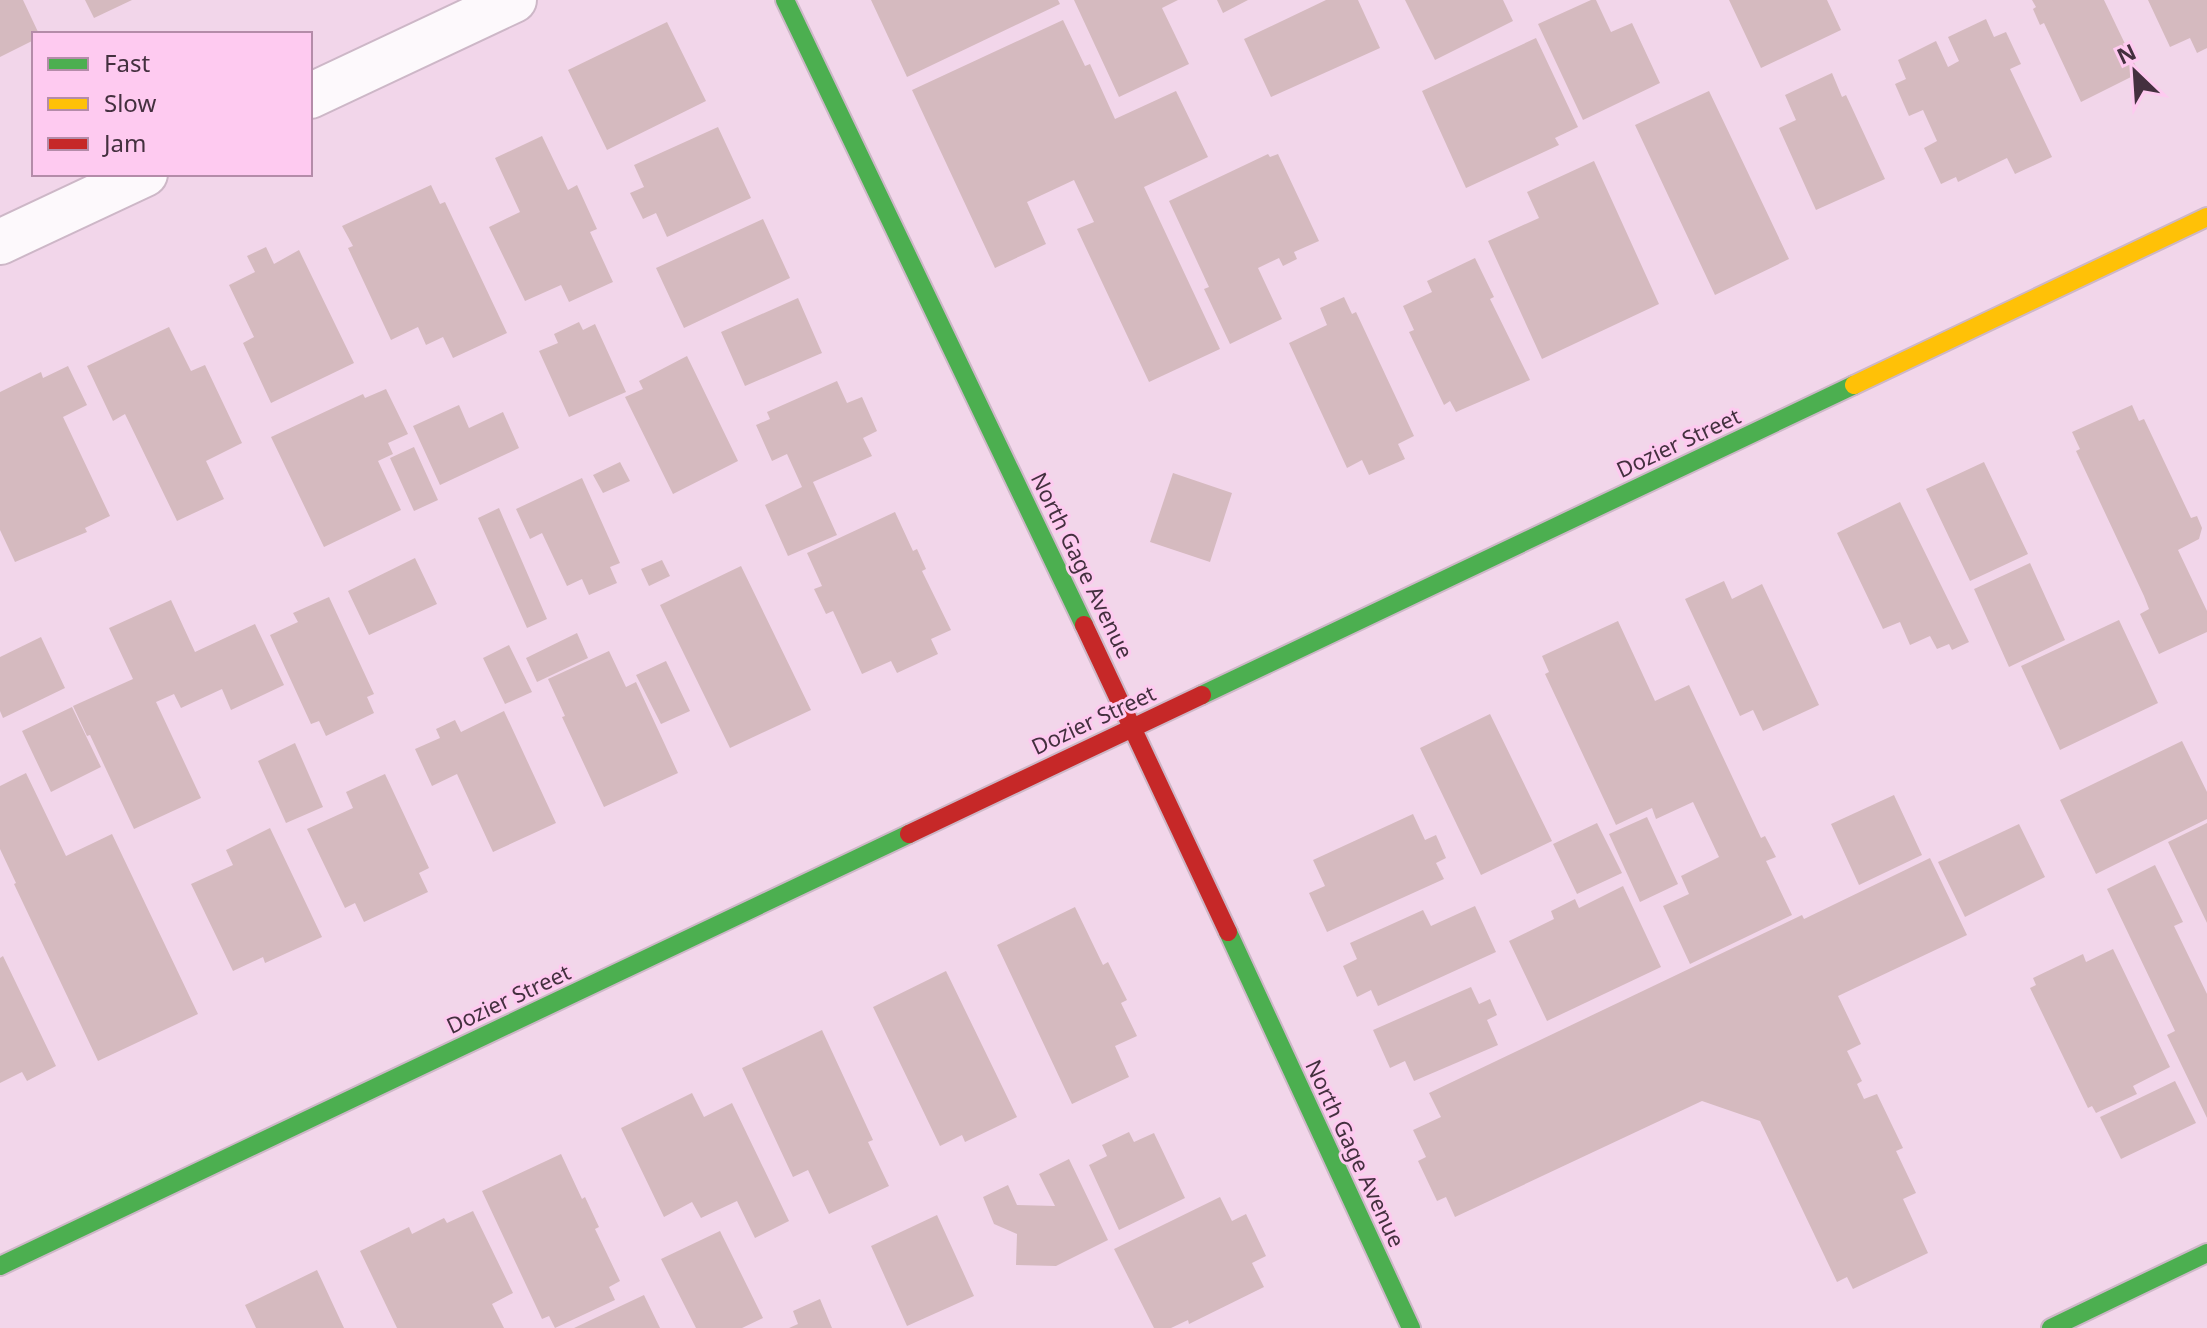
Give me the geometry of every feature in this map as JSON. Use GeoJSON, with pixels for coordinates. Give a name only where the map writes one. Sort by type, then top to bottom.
{"type":"FeatureCollection","features":[{"type":"Feature","properties":{"kind":"street"},"geometry":{"type":"LineString","coordinates":[[312,95],[514,0]]}},
{"type":"Feature","properties":{"kind":"street","name":"North Gage Avenue"},"geometry":{"type":"LineString","coordinates":[[785,0],[1133,727],[1411,1328]]}},
{"type":"Feature","properties":{"kind":"street"},"geometry":{"type":"LineString","coordinates":[[0,242],[141,176]]}},
{"type":"Feature","properties":{"kind":"street","name":"Dozier Street"},"geometry":{"type":"LineString","coordinates":[[0,1266],[2207,217]]}},
{"type":"Feature","properties":{"kind":"street"},"geometry":{"type":"LineString","coordinates":[[2051,1328],[2207,1253]]}},
{"type":"Feature","properties":{"kind":"building"},"geometry":{"type":"Polygon","coordinates":[[[0,0],[23,0],[38,32],[32,32],[32,41],[0,57],[0,0]]]}},
{"type":"Feature","properties":{"kind":"building"},"geometry":{"type":"Polygon","coordinates":[[[85,0],[132,0],[94,18],[85,0]]]}},
{"type":"Feature","properties":{"kind":"building"},"geometry":{"type":"Polygon","coordinates":[[[871,0],[1058,0],[1060,4],[907,77],[871,0]]]}},
{"type":"Feature","properties":{"kind":"building"},"geometry":{"type":"Polygon","coordinates":[[[1074,0],[1178,0],[1162,8],[1189,64],[1119,97],[1074,0]]]}},
{"type":"Feature","properties":{"kind":"building"},"geometry":{"type":"Polygon","coordinates":[[[1217,0],[1248,0],[1223,13],[1217,0]]]}},
{"type":"Feature","properties":{"kind":"building"},"geometry":{"type":"Polygon","coordinates":[[[1326,0],[1358,0],[1380,48],[1271,97],[1244,39],[1326,0]]]}},
{"type":"Feature","properties":{"kind":"building"},"geometry":{"type":"Polygon","coordinates":[[[1405,0],[1503,0],[1513,21],[1435,60],[1405,0]]]}},
{"type":"Feature","properties":{"kind":"building"},"geometry":{"type":"Polygon","coordinates":[[[1596,0],[1611,32],[1632,23],[1660,83],[1583,120],[1538,24],[1596,0]]]}},
{"type":"Feature","properties":{"kind":"building"},"geometry":{"type":"Polygon","coordinates":[[[1729,0],[1827,0],[1841,30],[1761,68],[1729,0]]]}},
{"type":"Feature","properties":{"kind":"building"},"geometry":{"type":"Polygon","coordinates":[[[2032,0],[2104,0],[2139,73],[2081,102],[2044,23],[2040,25],[2032,0]]]}},
{"type":"Feature","properties":{"kind":"building"},"geometry":{"type":"Polygon","coordinates":[[[2148,0],[2207,0],[2207,48],[2197,53],[2190,38],[2170,47],[2148,0]]]}},
{"type":"Feature","properties":{"kind":"building"},"geometry":{"type":"Polygon","coordinates":[[[1986,19],[1994,37],[2006,32],[2021,64],[2010,69],[2052,157],[2015,174],[2007,158],[1958,182],[1956,177],[1941,184],[1924,148],[1937,141],[1923,110],[1909,116],[1895,84],[1906,79],[1898,60],[1936,41],[1948,67],[1959,61],[1948,37],[1986,19]]]}},
{"type":"Feature","properties":{"kind":"building"},"geometry":{"type":"Polygon","coordinates":[[[1063,20],[1085,66],[1090,64],[1115,119],[1176,91],[1208,157],[1144,187],[1220,349],[1149,382],[1077,229],[1094,222],[1074,180],[1027,202],[1046,244],[995,268],[912,90],[1063,20]]]}},
{"type":"Feature","properties":{"kind":"building"},"geometry":{"type":"Polygon","coordinates":[[[667,22],[706,101],[607,150],[568,70],[667,22]]]}},
{"type":"Feature","properties":{"kind":"building"},"geometry":{"type":"Polygon","coordinates":[[[1536,38],[1578,127],[1555,138],[1559,145],[1466,188],[1422,91],[1536,38]]]}},
{"type":"Feature","properties":{"kind":"building"},"geometry":{"type":"Polygon","coordinates":[[[1832,73],[1842,97],[1846,95],[1885,179],[1816,210],[1779,128],[1796,120],[1785,95],[1832,73]]]}},
{"type":"Feature","properties":{"kind":"building"},"geometry":{"type":"Polygon","coordinates":[[[1709,91],[1789,259],[1715,295],[1635,125],[1709,91]]]}},
{"type":"Feature","properties":{"kind":"building"},"geometry":{"type":"Polygon","coordinates":[[[718,127],[751,198],[667,237],[656,213],[643,219],[630,193],[644,187],[634,165],[718,127]]]}},
{"type":"Feature","properties":{"kind":"building"},"geometry":{"type":"Polygon","coordinates":[[[542,136],[568,190],[577,185],[597,229],[590,232],[613,282],[569,302],[561,285],[525,301],[489,227],[520,212],[495,158],[542,136]]]}},
{"type":"Feature","properties":{"kind":"building"},"geometry":{"type":"Polygon","coordinates":[[[1268,154],[1270,157],[1278,154],[1319,241],[1294,252],[1297,259],[1283,266],[1279,258],[1258,268],[1282,319],[1230,344],[1204,289],[1209,287],[1169,201],[1268,154]]]}},
{"type":"Feature","properties":{"kind":"building"},"geometry":{"type":"Polygon","coordinates":[[[1594,161],[1659,304],[1542,359],[1488,241],[1539,218],[1527,192],[1594,161]]]}},
{"type":"Feature","properties":{"kind":"building"},"geometry":{"type":"Polygon","coordinates":[[[431,185],[440,204],[445,202],[507,333],[453,358],[443,337],[426,345],[418,327],[391,340],[348,248],[353,246],[342,226],[431,185]]]}},
{"type":"Feature","properties":{"kind":"building"},"geometry":{"type":"Polygon","coordinates":[[[763,219],[790,278],[684,328],[656,268],[763,219]]]}},
{"type":"Feature","properties":{"kind":"building"},"geometry":{"type":"Polygon","coordinates":[[[266,247],[274,264],[299,250],[354,363],[271,403],[243,343],[254,337],[229,285],[255,272],[247,256],[266,247]]]}},
{"type":"Feature","properties":{"kind":"building"},"geometry":{"type":"Polygon","coordinates":[[[1475,258],[1494,297],[1490,299],[1530,380],[1456,412],[1450,401],[1444,405],[1409,332],[1414,330],[1403,306],[1432,292],[1427,281],[1475,258]]]}},
{"type":"Feature","properties":{"kind":"building"},"geometry":{"type":"Polygon","coordinates":[[[1344,297],[1352,314],[1356,312],[1414,436],[1398,444],[1405,459],[1369,475],[1362,460],[1347,468],[1289,343],[1327,325],[1320,308],[1344,297]]]}},
{"type":"Feature","properties":{"kind":"building"},"geometry":{"type":"Polygon","coordinates":[[[798,298],[822,353],[745,386],[721,332],[798,298]]]}},
{"type":"Feature","properties":{"kind":"building"},"geometry":{"type":"Polygon","coordinates":[[[579,322],[583,330],[595,324],[626,392],[569,417],[539,351],[558,343],[554,334],[579,322]]]}},
{"type":"Feature","properties":{"kind":"building"},"geometry":{"type":"Polygon","coordinates":[[[169,327],[191,371],[205,365],[242,443],[206,461],[224,499],[177,521],[125,414],[113,421],[87,366],[169,327]]]}},
{"type":"Feature","properties":{"kind":"building"},"geometry":{"type":"Polygon","coordinates":[[[687,356],[738,461],[673,494],[625,397],[643,389],[639,381],[687,356]]]}},
{"type":"Feature","properties":{"kind":"building"},"geometry":{"type":"Polygon","coordinates":[[[68,366],[87,405],[63,417],[110,516],[85,528],[87,532],[15,562],[0,530],[0,392],[41,372],[43,378],[68,366]]]}},
{"type":"Feature","properties":{"kind":"building"},"geometry":{"type":"Polygon","coordinates":[[[837,381],[847,403],[862,397],[877,431],[863,438],[872,456],[813,482],[837,535],[788,556],[765,505],[802,487],[787,454],[772,461],[756,425],[770,419],[767,412],[837,381]]]}},
{"type":"Feature","properties":{"kind":"building"},"geometry":{"type":"Polygon","coordinates":[[[386,389],[408,434],[388,443],[393,454],[378,461],[401,510],[324,547],[271,437],[363,394],[365,398],[386,389]]]}},
{"type":"Feature","properties":{"kind":"building"},"geometry":{"type":"Polygon","coordinates":[[[459,405],[469,428],[503,412],[519,448],[440,485],[413,426],[459,405]]]}},
{"type":"Feature","properties":{"kind":"building"},"geometry":{"type":"Polygon","coordinates":[[[2132,405],[2139,421],[2144,419],[2191,518],[2197,516],[2202,528],[2199,539],[2178,550],[2207,611],[2207,632],[2159,654],[2140,614],[2149,609],[2144,596],[2076,451],[2080,449],[2072,432],[2132,405]]]}},
{"type":"Feature","properties":{"kind":"building"},"geometry":{"type":"Polygon","coordinates":[[[414,447],[438,500],[414,511],[390,458],[414,447]]]}},
{"type":"Feature","properties":{"kind":"building"},"geometry":{"type":"Polygon","coordinates":[[[620,462],[630,481],[603,493],[593,475],[620,462]]]}},
{"type":"Feature","properties":{"kind":"building"},"geometry":{"type":"Polygon","coordinates":[[[1984,462],[2028,554],[1970,581],[1926,489],[1984,462]]]}},
{"type":"Feature","properties":{"kind":"building"},"geometry":{"type":"Polygon","coordinates":[[[1173,473],[1232,493],[1210,562],[1150,542],[1173,473]]]}},
{"type":"Feature","properties":{"kind":"building"},"geometry":{"type":"Polygon","coordinates":[[[582,478],[620,563],[610,567],[617,583],[589,595],[582,579],[567,586],[542,533],[530,539],[516,509],[582,478]]]}},
{"type":"Feature","properties":{"kind":"building"},"geometry":{"type":"Polygon","coordinates":[[[1900,502],[1969,642],[1952,650],[1949,644],[1937,649],[1930,636],[1910,645],[1900,622],[1883,629],[1837,533],[1900,502]]]}},
{"type":"Feature","properties":{"kind":"building"},"geometry":{"type":"Polygon","coordinates":[[[499,508],[547,619],[527,628],[478,518],[499,508]]]}},
{"type":"Feature","properties":{"kind":"building"},"geometry":{"type":"Polygon","coordinates":[[[895,512],[913,551],[917,549],[926,569],[922,571],[951,630],[931,639],[938,654],[897,673],[891,661],[862,674],[833,611],[826,614],[814,589],[822,586],[807,553],[895,512]]]}},
{"type":"Feature","properties":{"kind":"building"},"geometry":{"type":"Polygon","coordinates":[[[415,558],[437,604],[369,635],[348,591],[415,558]]]}},
{"type":"Feature","properties":{"kind":"building"},"geometry":{"type":"Polygon","coordinates":[[[662,560],[670,576],[649,586],[641,569],[662,560]]]}},
{"type":"Feature","properties":{"kind":"building"},"geometry":{"type":"Polygon","coordinates":[[[2030,563],[2065,640],[2009,667],[1974,589],[2030,563]]]}},
{"type":"Feature","properties":{"kind":"building"},"geometry":{"type":"Polygon","coordinates":[[[741,566],[811,710],[730,748],[660,605],[741,566]]]}},
{"type":"Feature","properties":{"kind":"building"},"geometry":{"type":"Polygon","coordinates":[[[1724,581],[1732,599],[1762,584],[1819,705],[1763,731],[1753,710],[1740,716],[1685,599],[1724,581]]]}},
{"type":"Feature","properties":{"kind":"building"},"geometry":{"type":"Polygon","coordinates":[[[329,597],[374,694],[367,697],[374,713],[326,736],[319,721],[311,724],[270,635],[298,622],[293,613],[329,597]]]}},
{"type":"Feature","properties":{"kind":"building"},"geometry":{"type":"Polygon","coordinates":[[[171,600],[195,652],[255,624],[284,685],[231,710],[222,689],[181,708],[174,694],[156,702],[201,798],[134,829],[73,706],[133,679],[109,628],[171,600]]]}},
{"type":"Feature","properties":{"kind":"building"},"geometry":{"type":"Polygon","coordinates":[[[2119,620],[2158,703],[2060,750],[2021,666],[2119,620]]]}},
{"type":"Feature","properties":{"kind":"building"},"geometry":{"type":"Polygon","coordinates":[[[1618,621],[1655,701],[1689,685],[1761,838],[1765,836],[1776,857],[1766,861],[1792,915],[1690,964],[1663,906],[1689,894],[1681,876],[1719,857],[1693,802],[1656,819],[1652,808],[1616,825],[1545,674],[1549,672],[1542,656],[1618,621]]]}},
{"type":"Feature","properties":{"kind":"building"},"geometry":{"type":"Polygon","coordinates":[[[577,633],[588,658],[537,682],[526,658],[577,633]]]}},
{"type":"Feature","properties":{"kind":"building"},"geometry":{"type":"Polygon","coordinates":[[[41,637],[65,688],[3,718],[0,711],[0,657],[41,637]]]}},
{"type":"Feature","properties":{"kind":"building"},"geometry":{"type":"Polygon","coordinates":[[[509,645],[532,692],[505,704],[483,658],[509,645]]]}},
{"type":"Feature","properties":{"kind":"building"},"geometry":{"type":"Polygon","coordinates":[[[609,651],[626,687],[636,682],[678,773],[604,807],[562,717],[565,716],[548,679],[609,651]]]}},
{"type":"Feature","properties":{"kind":"building"},"geometry":{"type":"Polygon","coordinates":[[[666,661],[690,711],[661,724],[636,675],[666,661]]]}},
{"type":"Feature","properties":{"kind":"building"},"geometry":{"type":"Polygon","coordinates":[[[72,707],[101,767],[51,792],[22,731],[72,707]]]}},
{"type":"Feature","properties":{"kind":"building"},"geometry":{"type":"Polygon","coordinates":[[[504,711],[556,823],[493,852],[457,774],[432,786],[415,749],[440,738],[436,729],[455,720],[461,732],[504,711]]]}},
{"type":"Feature","properties":{"kind":"building"},"geometry":{"type":"Polygon","coordinates":[[[1490,714],[1552,841],[1481,875],[1420,748],[1490,714]]]}},
{"type":"Feature","properties":{"kind":"building"},"geometry":{"type":"Polygon","coordinates":[[[2182,741],[2207,792],[2207,819],[2096,874],[2060,800],[2182,741]]]}},
{"type":"Feature","properties":{"kind":"building"},"geometry":{"type":"Polygon","coordinates":[[[295,743],[323,807],[286,823],[258,761],[295,743]]]}},
{"type":"Feature","properties":{"kind":"building"},"geometry":{"type":"Polygon","coordinates":[[[26,773],[66,856],[112,834],[198,1014],[98,1061],[0,849],[0,786],[26,773]]]}},
{"type":"Feature","properties":{"kind":"building"},"geometry":{"type":"Polygon","coordinates":[[[385,774],[429,868],[419,873],[428,892],[364,922],[355,903],[345,908],[307,829],[353,808],[346,792],[385,774]]]}},
{"type":"Feature","properties":{"kind":"building"},"geometry":{"type":"Polygon","coordinates":[[[1894,795],[1922,855],[1859,885],[1831,824],[1894,795]]]}},
{"type":"Feature","properties":{"kind":"building"},"geometry":{"type":"Polygon","coordinates":[[[1413,814],[1425,840],[1436,835],[1446,858],[1436,863],[1444,879],[1327,932],[1309,893],[1325,886],[1313,860],[1413,814]]]}},
{"type":"Feature","properties":{"kind":"building"},"geometry":{"type":"Polygon","coordinates":[[[1647,817],[1678,884],[1640,902],[1609,834],[1647,817]]]}},
{"type":"Feature","properties":{"kind":"building"},"geometry":{"type":"Polygon","coordinates":[[[1597,823],[1622,873],[1577,894],[1553,844],[1597,823]]]}},
{"type":"Feature","properties":{"kind":"building"},"geometry":{"type":"Polygon","coordinates":[[[2207,823],[2207,923],[2168,842],[2207,823]]]}},
{"type":"Feature","properties":{"kind":"building"},"geometry":{"type":"Polygon","coordinates":[[[2019,824],[2045,877],[1965,917],[1938,862],[2019,824]]]}},
{"type":"Feature","properties":{"kind":"building"},"geometry":{"type":"Polygon","coordinates":[[[270,828],[322,937],[265,963],[263,957],[233,971],[191,884],[233,865],[226,850],[270,828]]]}},
{"type":"Feature","properties":{"kind":"building"},"geometry":{"type":"Polygon","coordinates":[[[1930,858],[1967,935],[1838,996],[1861,1044],[1847,1051],[1862,1081],[1857,1084],[1864,1099],[1877,1094],[1903,1148],[1896,1151],[1916,1193],[1903,1199],[1928,1253],[1853,1289],[1847,1277],[1837,1282],[1760,1121],[1702,1101],[1455,1217],[1446,1197],[1437,1201],[1418,1161],[1426,1157],[1413,1130],[1441,1117],[1429,1093],[1802,915],[1804,919],[1930,858]]]}},
{"type":"Feature","properties":{"kind":"building"},"geometry":{"type":"Polygon","coordinates":[[[2155,865],[2183,922],[2174,926],[2207,994],[2207,1118],[2167,1035],[2175,1031],[2107,889],[2155,865]]]}},
{"type":"Feature","properties":{"kind":"building"},"geometry":{"type":"Polygon","coordinates":[[[1623,886],[1661,967],[1547,1021],[1509,941],[1554,919],[1551,911],[1575,899],[1579,908],[1623,886]]]}},
{"type":"Feature","properties":{"kind":"building"},"geometry":{"type":"Polygon","coordinates":[[[1475,906],[1496,952],[1378,1006],[1371,990],[1357,997],[1343,966],[1357,959],[1350,943],[1423,910],[1431,926],[1475,906]]]}},
{"type":"Feature","properties":{"kind":"building"},"geometry":{"type":"Polygon","coordinates":[[[1075,907],[1103,965],[1108,962],[1127,1000],[1121,1003],[1137,1036],[1115,1046],[1129,1077],[1072,1104],[997,945],[1075,907]]]}},
{"type":"Feature","properties":{"kind":"building"},"geometry":{"type":"Polygon","coordinates":[[[2113,949],[2170,1067],[2133,1086],[2137,1094],[2096,1113],[2092,1106],[2088,1108],[2030,988],[2036,985],[2033,978],[2083,954],[2086,962],[2113,949]]]}},
{"type":"Feature","properties":{"kind":"building"},"geometry":{"type":"Polygon","coordinates":[[[3,956],[56,1066],[27,1081],[22,1072],[0,1083],[0,958],[3,956]]]}},
{"type":"Feature","properties":{"kind":"building"},"geometry":{"type":"Polygon","coordinates":[[[946,971],[1017,1117],[965,1142],[962,1135],[940,1146],[873,1007],[946,971]]]}},
{"type":"Feature","properties":{"kind":"building"},"geometry":{"type":"Polygon","coordinates":[[[1471,987],[1479,1004],[1490,999],[1497,1015],[1487,1020],[1498,1045],[1414,1081],[1405,1061],[1390,1068],[1373,1030],[1471,987]]]}},
{"type":"Feature","properties":{"kind":"building"},"geometry":{"type":"Polygon","coordinates":[[[822,1030],[873,1140],[868,1142],[889,1186],[829,1214],[808,1170],[793,1177],[742,1068],[822,1030]]]}},
{"type":"Feature","properties":{"kind":"building"},"geometry":{"type":"Polygon","coordinates":[[[2175,1081],[2196,1123],[2121,1159],[2100,1117],[2175,1081]]]}},
{"type":"Feature","properties":{"kind":"building"},"geometry":{"type":"Polygon","coordinates":[[[692,1093],[704,1117],[732,1103],[789,1221],[755,1238],[737,1201],[701,1218],[692,1202],[664,1217],[621,1128],[692,1093]]]}},
{"type":"Feature","properties":{"kind":"building"},"geometry":{"type":"Polygon","coordinates":[[[1129,1132],[1134,1142],[1154,1133],[1185,1198],[1119,1230],[1089,1165],[1107,1156],[1102,1145],[1129,1132]]]}},
{"type":"Feature","properties":{"kind":"building"},"geometry":{"type":"Polygon","coordinates":[[[561,1154],[599,1227],[595,1229],[620,1281],[609,1287],[615,1300],[555,1328],[549,1316],[542,1319],[482,1191],[561,1154]]]}},
{"type":"Feature","properties":{"kind":"building"},"geometry":{"type":"Polygon","coordinates":[[[1069,1159],[1108,1240],[1056,1266],[1016,1265],[1017,1234],[994,1224],[983,1197],[1008,1185],[1017,1205],[1055,1206],[1039,1174],[1069,1159]]]}},
{"type":"Feature","properties":{"kind":"building"},"geometry":{"type":"Polygon","coordinates":[[[1220,1197],[1232,1221],[1246,1214],[1266,1256],[1252,1263],[1264,1287],[1189,1324],[1188,1320],[1171,1328],[1154,1328],[1114,1249],[1220,1197]]]}},
{"type":"Feature","properties":{"kind":"building"},"geometry":{"type":"Polygon","coordinates":[[[473,1211],[513,1293],[492,1304],[504,1328],[397,1328],[360,1251],[409,1227],[412,1234],[444,1218],[447,1223],[473,1211]]]}},
{"type":"Feature","properties":{"kind":"building"},"geometry":{"type":"Polygon","coordinates":[[[937,1215],[974,1296],[907,1326],[871,1246],[937,1215]]]}},
{"type":"Feature","properties":{"kind":"building"},"geometry":{"type":"Polygon","coordinates":[[[720,1231],[763,1318],[742,1328],[696,1328],[661,1259],[720,1231]]]}},
{"type":"Feature","properties":{"kind":"building"},"geometry":{"type":"Polygon","coordinates":[[[317,1270],[344,1328],[256,1328],[245,1305],[317,1270]]]}},
{"type":"Feature","properties":{"kind":"building"},"geometry":{"type":"Polygon","coordinates":[[[644,1295],[660,1328],[574,1328],[644,1295]]]}},
{"type":"Feature","properties":{"kind":"building"},"geometry":{"type":"Polygon","coordinates":[[[820,1299],[832,1328],[789,1328],[798,1324],[793,1311],[820,1299]]]}},
{"type":"Feature","properties":{"kind":"traffic: fast"},"geometry":{"type":"LineString","coordinates":[[785,0],[1084,625]]}},
{"type":"Feature","properties":{"kind":"traffic: fast"},"geometry":{"type":"LineString","coordinates":[[1202,695],[1854,385]]}},
{"type":"Feature","properties":{"kind":"traffic: fast"},"geometry":{"type":"LineString","coordinates":[[0,1266],[909,834]]}},
{"type":"Feature","properties":{"kind":"traffic: fast"},"geometry":{"type":"LineString","coordinates":[[1228,932],[1411,1328]]}},
{"type":"Feature","properties":{"kind":"traffic: fast"},"geometry":{"type":"LineString","coordinates":[[2051,1328],[2207,1253]]}},
{"type":"Feature","properties":{"kind":"traffic: slow"},"geometry":{"type":"LineString","coordinates":[[1854,385],[2207,217]]}},
{"type":"Feature","properties":{"kind":"traffic: jam"},"geometry":{"type":"LineString","coordinates":[[1084,625],[1228,932]]}},
{"type":"Feature","properties":{"kind":"traffic: jam"},"geometry":{"type":"LineString","coordinates":[[909,834],[1202,695]]}}]}
